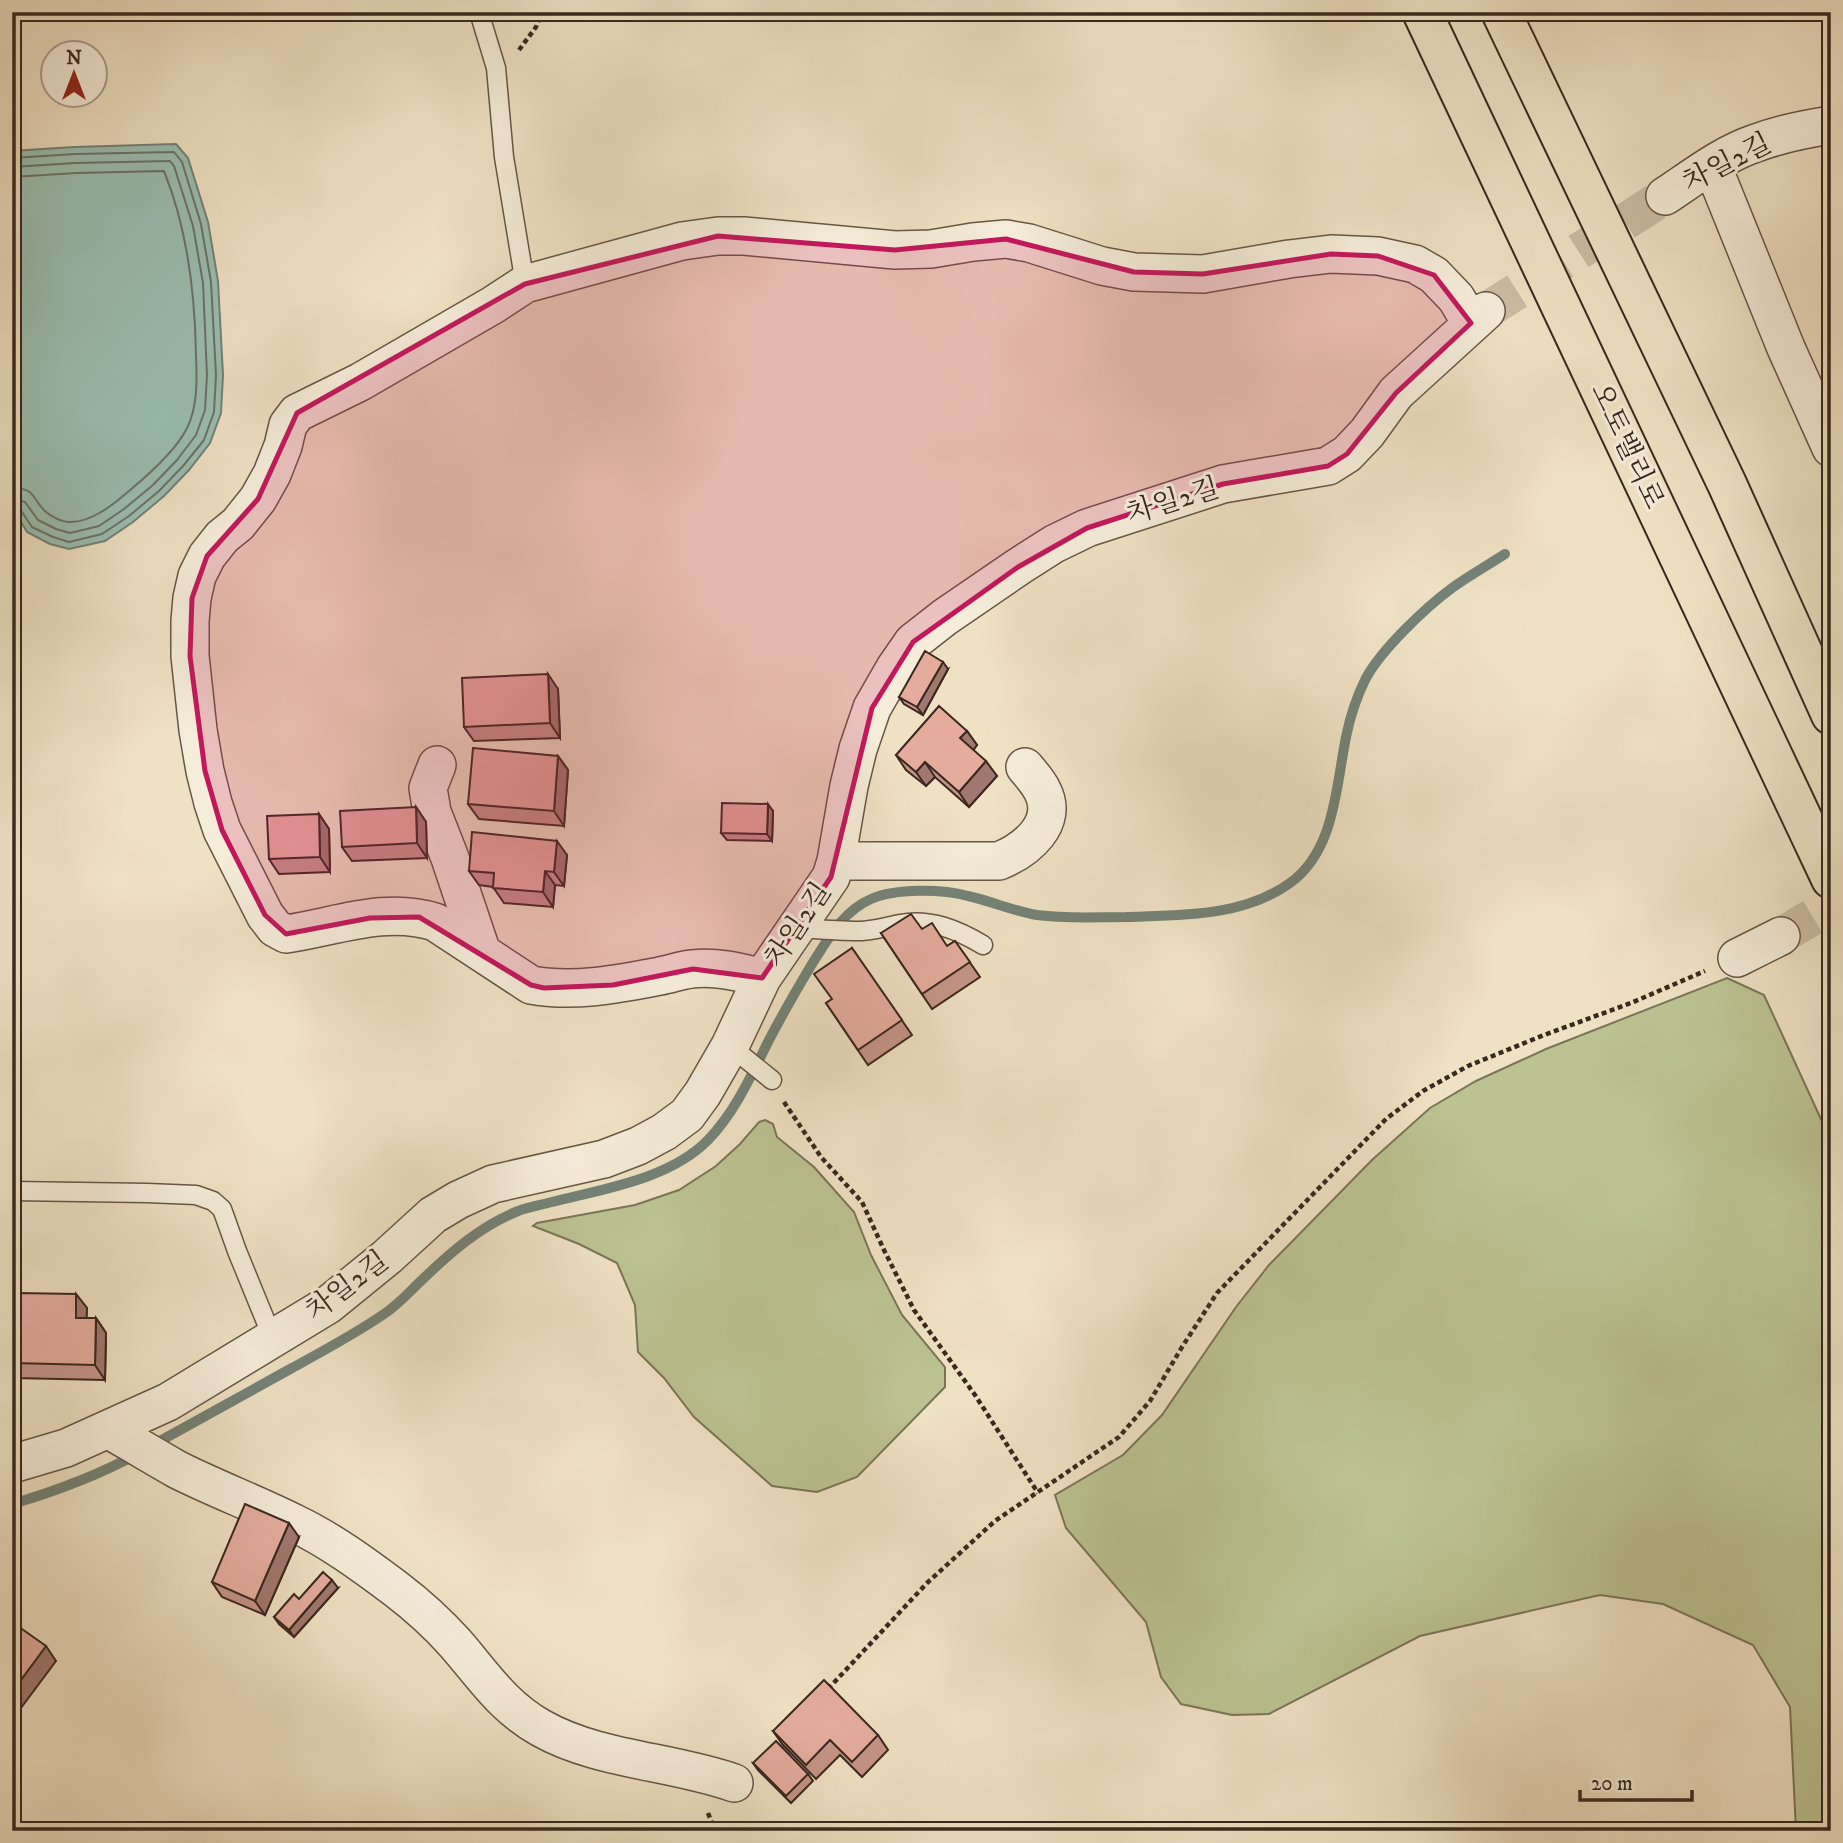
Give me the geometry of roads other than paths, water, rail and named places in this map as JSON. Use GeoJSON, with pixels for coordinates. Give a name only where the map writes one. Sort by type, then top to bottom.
{"type":"FeatureCollection","features":[{"type":"Feature","properties":{"kind":"highway","name":"오토밸리로"},"geometry":{"type":"LineString","coordinates":[[1422,12],[1831,879]]}},
{"type":"Feature","properties":{"kind":"highway"},"geometry":{"type":"LineString","coordinates":[[1501,12],[1727,484],[1831,715]]}},
{"type":"Feature","properties":{"kind":"street","name":"차일2길"},"geometry":{"type":"LineString","coordinates":[[1665,196],[1712,165],[1754,143],[1797,130],[1831,125]]}},
{"type":"Feature","properties":{"kind":"street"},"geometry":{"type":"LineString","coordinates":[[1712,165],[1786,348],[1831,449]]}},
{"type":"Feature","properties":{"kind":"street","name":"차일2길"},"geometry":{"type":"LineString","coordinates":[[12,1464],[66,1448],[168,1402],[328,1305],[433,1215],[458,1200],[493,1184],[604,1159],[638,1146],[687,1115],[730,1046],[762,978],[831,877],[849,786],[865,728],[872,708],[913,642],[1018,567],[1054,544],[1087,528],[1223,484],[1328,466],[1347,454],[1367,433],[1396,393],[1479,317],[1434,275],[1415,264],[1378,256],[1331,254],[1203,274],[1135,272],[1102,266],[1029,243],[1006,239],[931,249],[895,250],[718,236],[682,241],[526,284]]}},
{"type":"Feature","properties":{"kind":"street"},"geometry":{"type":"LineString","coordinates":[[526,284],[360,382],[297,412],[288,425],[272,474],[257,499],[208,556],[197,576],[192,598],[190,656],[205,771],[222,830],[265,915],[275,928],[286,934],[370,918],[419,917],[435,922],[531,985],[544,988],[613,985],[693,969],[728,970],[762,978]]}},
{"type":"Feature","properties":{"kind":"street"},"geometry":{"type":"LineString","coordinates":[[437,765],[428,788],[432,812],[482,953]]}},
{"type":"Feature","properties":{"kind":"street"},"geometry":{"type":"LineString","coordinates":[[836,861],[999,861],[1017,854],[1041,831],[1047,811],[1043,791],[1025,767]]}},
{"type":"Feature","properties":{"kind":"street"},"geometry":{"type":"LineString","coordinates":[[1737,958],[1781,936]]}},
{"type":"Feature","properties":{"kind":"street"},"geometry":{"type":"LineString","coordinates":[[110,1430],[179,1470],[297,1524],[349,1555],[397,1590],[446,1634],[508,1705],[541,1728],[578,1744],[734,1783]]}},
{"type":"Feature","properties":{"kind":"lane"},"geometry":{"type":"LineString","coordinates":[[479,12],[496,68],[503,158],[526,284]]}},
{"type":"Feature","properties":{"kind":"lane"},"geometry":{"type":"LineString","coordinates":[[795,928],[862,931],[908,923],[931,923],[961,932],[983,944]]}},
{"type":"Feature","properties":{"kind":"lane"},"geometry":{"type":"LineString","coordinates":[[730,1046],[772,1080]]}},
{"type":"Feature","properties":{"kind":"lane"},"geometry":{"type":"LineString","coordinates":[[12,1191],[159,1193],[196,1195],[213,1201],[222,1209],[273,1339]]}},
{"type":"Feature","properties":{"kind":"water"},"geometry":{"type":"Polygon","coordinates":[[[176,144],[188,158],[208,222],[218,281],[223,375],[221,413],[210,443],[189,470],[133,522],[105,541],[69,549],[50,544],[27,532],[12,507],[12,151],[176,144]]]}},
{"type":"Feature","properties":{"kind":"waterway"},"geometry":{"type":"LineString","coordinates":[[151,1446],[373,1321],[395,1306],[456,1249],[504,1217],[635,1181],[675,1164],[692,1153],[718,1129],[734,1106],[790,1002],[830,936],[844,918],[871,899],[906,891],[932,891],[977,898],[1048,916],[1168,916],[1232,908],[1272,894],[1290,883],[1305,870],[1325,836],[1352,714],[1373,667],[1393,642],[1429,606],[1505,554]]}},
{"type":"Feature","properties":{"kind":"waterway"},"geometry":{"type":"LineString","coordinates":[[12,1504],[76,1482],[137,1454]]}},
{"type":"Feature","properties":{"kind":"tunnel"},"geometry":{"type":"LineString","coordinates":[[1486,311],[1665,196]]}},
{"type":"Feature","properties":{"kind":"tunnel"},"geometry":{"type":"LineString","coordinates":[[1781,936],[1831,906]]}}]}
